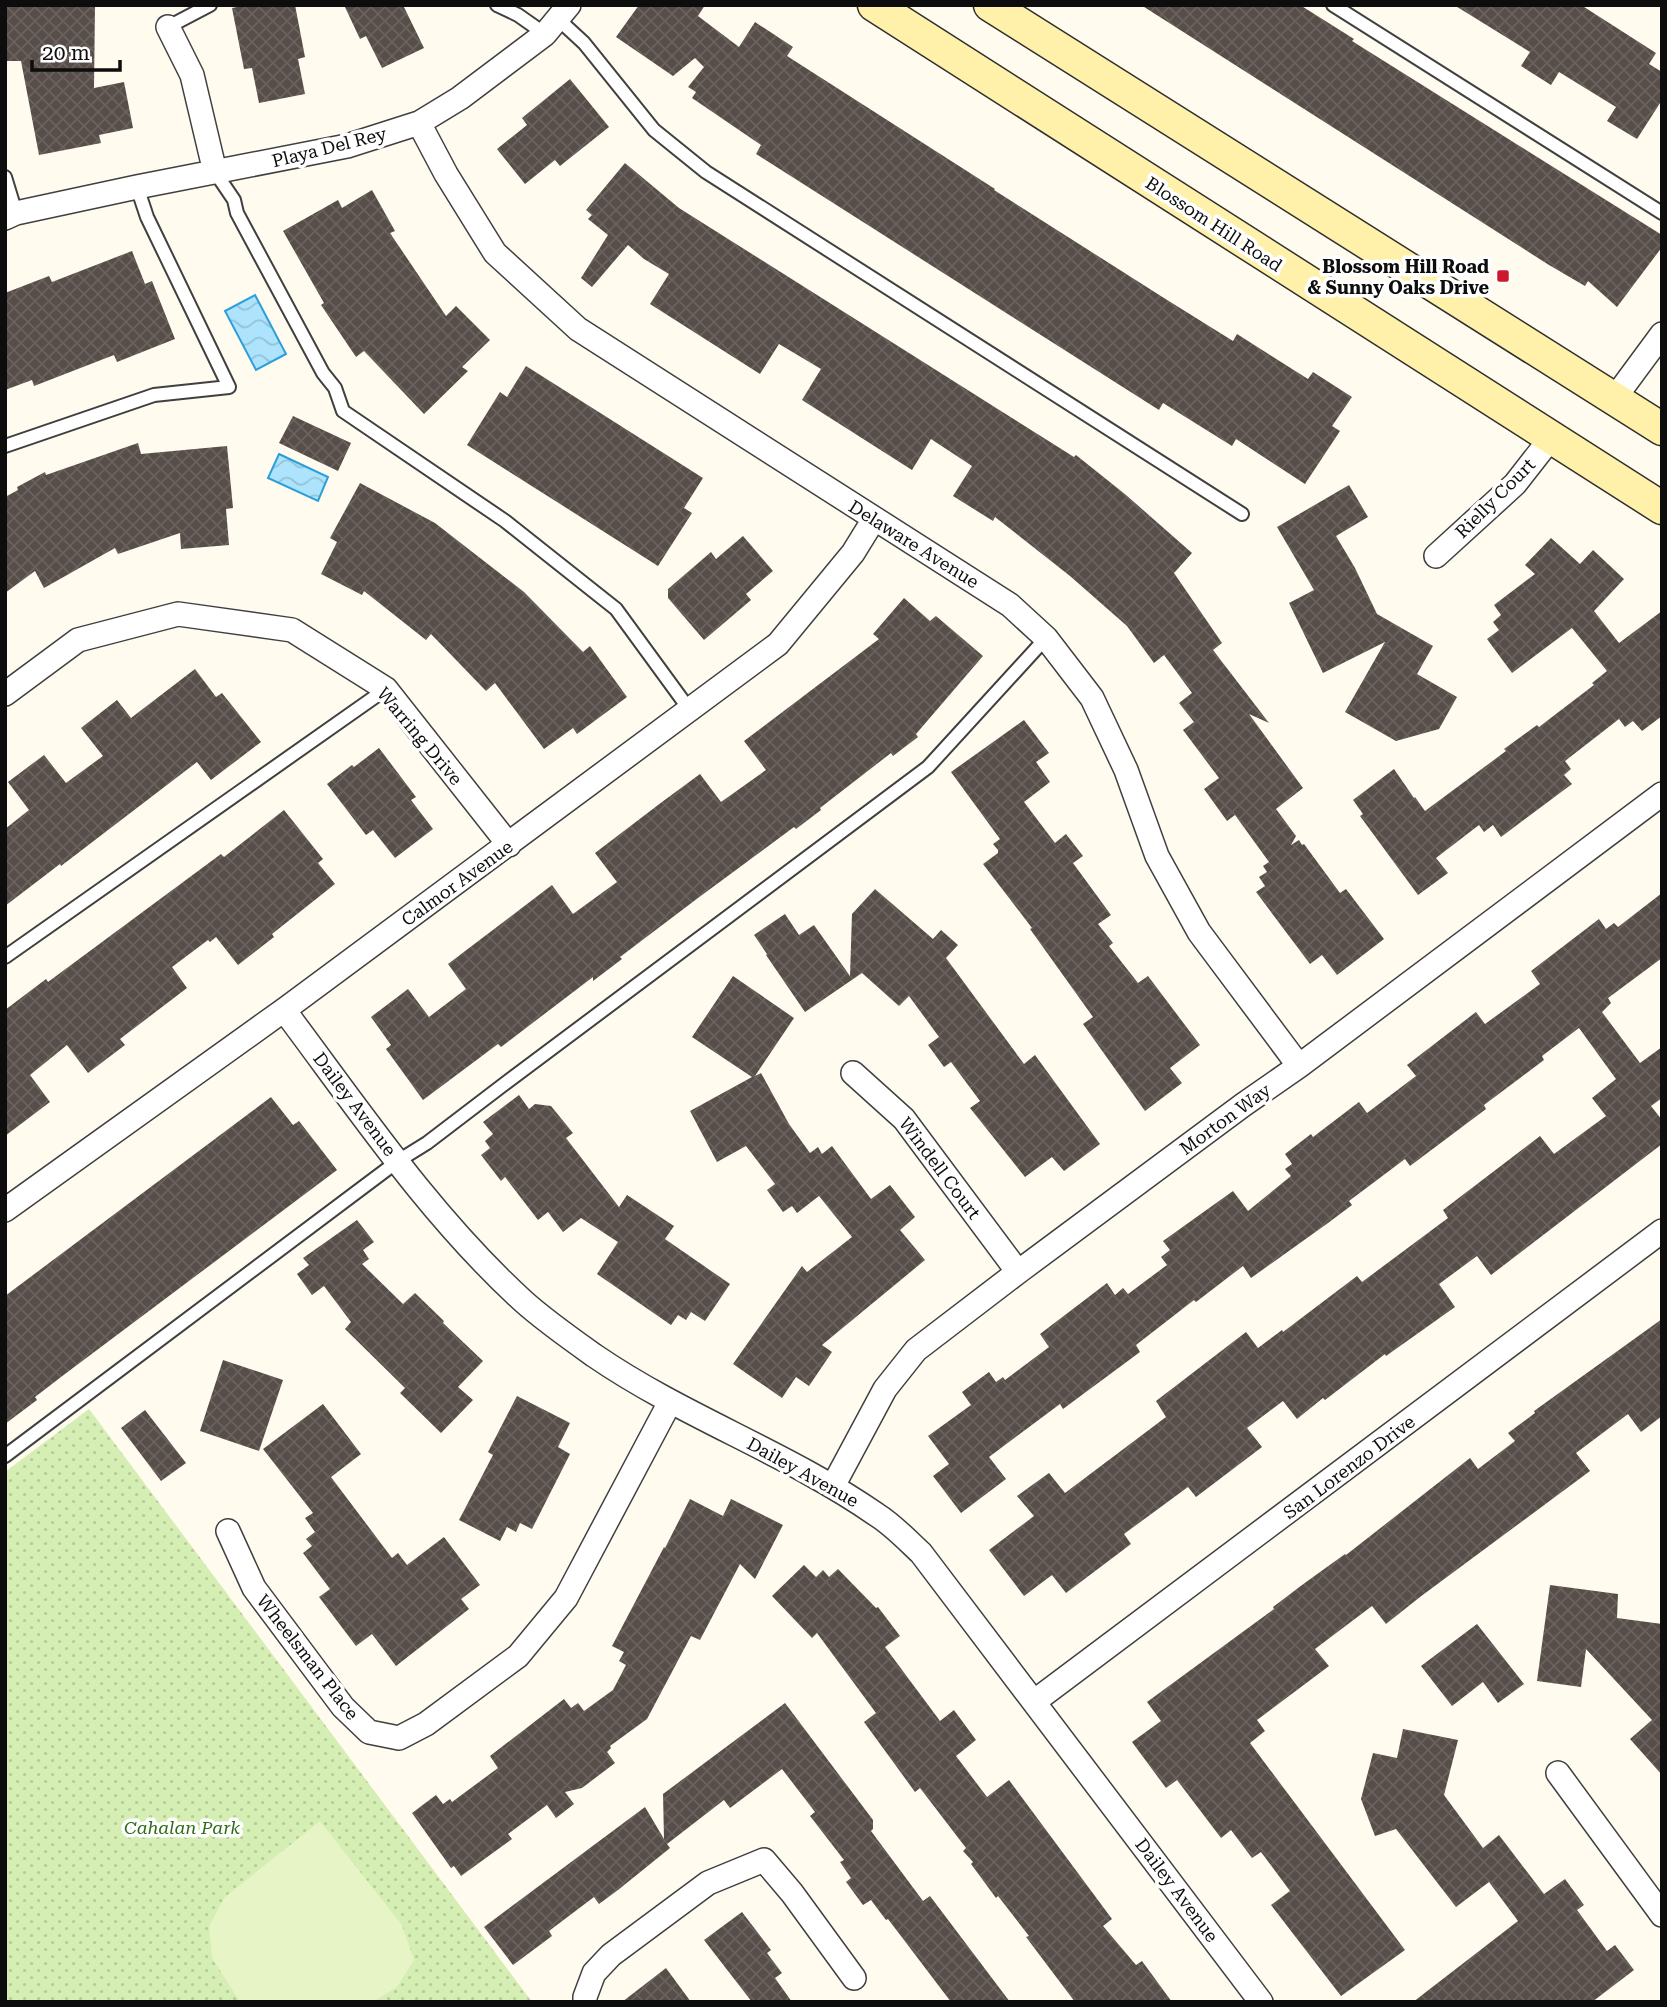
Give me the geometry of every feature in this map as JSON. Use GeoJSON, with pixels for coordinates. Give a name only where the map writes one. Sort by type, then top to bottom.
{"type":"FeatureCollection","features":[{"type":"Feature","properties":{"kind":"main road","name":"Blossom Hill Road"},"geometry":{"type":"LineString","coordinates":[[874,5],[1662,509]]}},
{"type":"Feature","properties":{"kind":"main road"},"geometry":{"type":"LineString","coordinates":[[990,5],[1662,429]]}},
{"type":"Feature","properties":{"kind":"street","name":"Playa Del Rey"},"geometry":{"type":"LineString","coordinates":[[11,215],[346,146],[419,123],[460,98],[557,19]]}},
{"type":"Feature","properties":{"kind":"street"},"geometry":{"type":"LineString","coordinates":[[168,27],[192,75],[215,172]]}},
{"type":"Feature","properties":{"kind":"street","name":"Delaware Avenue"},"geometry":{"type":"LineString","coordinates":[[419,123],[446,174],[495,253],[578,329],[1010,604],[1046,638],[1092,698],[1126,770],[1157,856],[1199,932],[1299,1066]]}},
{"type":"Feature","properties":{"kind":"street"},"geometry":{"type":"LineString","coordinates":[[1614,399],[1662,334]]}},
{"type":"Feature","properties":{"kind":"street","name":"Rielly Court"},"geometry":{"type":"LineString","coordinates":[[1436,556],[1514,484],[1550,438]]}},
{"type":"Feature","properties":{"kind":"street","name":"Calmor Avenue"},"geometry":{"type":"LineString","coordinates":[[5,1210],[509,845],[778,643],[853,552],[874,519]]}},
{"type":"Feature","properties":{"kind":"street","name":"Warring Drive"},"geometry":{"type":"LineString","coordinates":[[5,694],[78,640],[178,614],[292,629],[386,689],[509,845]]}},
{"type":"Feature","properties":{"kind":"street","name":"Morton Way"},"geometry":{"type":"LineString","coordinates":[[833,1486],[885,1389],[916,1350],[1662,794]]}},
{"type":"Feature","properties":{"kind":"street","name":"Dailey Avenue"},"geometry":{"type":"LineString","coordinates":[[284,1010],[457,1235],[524,1302],[596,1356],[670,1402],[833,1486],[880,1516],[921,1553],[1261,2002]]}},
{"type":"Feature","properties":{"kind":"street","name":"Windell Court"},"geometry":{"type":"LineString","coordinates":[[853,1073],[904,1119],[1018,1272]]}},
{"type":"Feature","properties":{"kind":"street","name":"San Lorenzo Drive"},"geometry":{"type":"LineString","coordinates":[[1035,1701],[1662,1231]]}},
{"type":"Feature","properties":{"kind":"street","name":"Wheelsman Place"},"geometry":{"type":"LineString","coordinates":[[228,1531],[254,1588],[343,1707],[369,1732],[399,1738],[426,1724],[518,1656],[566,1598],[670,1402]]}},
{"type":"Feature","properties":{"kind":"street"},"geometry":{"type":"LineString","coordinates":[[1558,1773],[1662,1915]]}},
{"type":"Feature","properties":{"kind":"street"},"geometry":{"type":"LineString","coordinates":[[585,2002],[594,1973],[611,1955],[708,1883],[764,1860],[854,1978]]}},
{"type":"Feature","properties":{"kind":"lane"},"geometry":{"type":"LineString","coordinates":[[168,27],[210,5]]}},
{"type":"Feature","properties":{"kind":"lane"},"geometry":{"type":"LineString","coordinates":[[497,5],[518,15],[557,19],[584,43],[654,130],[706,172],[1242,513]]}},
{"type":"Feature","properties":{"kind":"lane"},"geometry":{"type":"LineString","coordinates":[[1333,5],[1662,214]]}},
{"type":"Feature","properties":{"kind":"lane"},"geometry":{"type":"LineString","coordinates":[[215,172],[234,200],[236,213],[323,373],[335,388],[343,411],[505,521],[616,609],[689,709]]}},
{"type":"Feature","properties":{"kind":"lane"},"geometry":{"type":"LineString","coordinates":[[5,177],[11,215]]}},
{"type":"Feature","properties":{"kind":"lane"},"geometry":{"type":"LineString","coordinates":[[5,446],[154,395],[229,387],[147,217],[137,187]]}},
{"type":"Feature","properties":{"kind":"lane"},"geometry":{"type":"LineString","coordinates":[[5,1456],[928,767],[1046,638]]}},
{"type":"Feature","properties":{"kind":"lane"},"geometry":{"type":"LineString","coordinates":[[5,957],[386,689]]}},
{"type":"Feature","properties":{"kind":"green space","name":"Cahalan Park"},"geometry":{"type":"Polygon","coordinates":[[[89,1409],[532,2002],[5,2002],[5,1472],[89,1409]]]}},
{"type":"Feature","properties":{"kind":"green space"},"geometry":{"type":"Polygon","coordinates":[[[320,1821],[402,1925],[414,1960],[397,1987],[373,2002],[240,2002],[212,1958],[209,1926],[225,1897],[320,1821]]]}},
{"type":"Feature","properties":{"kind":"water"},"geometry":{"type":"Polygon","coordinates":[[[255,295],[286,354],[256,370],[225,311],[255,295]]]}},
{"type":"Feature","properties":{"kind":"water"},"geometry":{"type":"Polygon","coordinates":[[[279,454],[328,477],[318,501],[268,478],[279,454]]]}},
{"type":"Feature","properties":{"kind":"building"},"geometry":{"type":"Polygon","coordinates":[[[5,5],[95,7],[94,88],[124,82],[133,128],[99,135],[101,143],[39,155],[21,61],[5,61],[5,5]]]}},
{"type":"Feature","properties":{"kind":"building"},"geometry":{"type":"Polygon","coordinates":[[[247,5],[295,5],[305,57],[298,59],[305,94],[259,103],[252,68],[244,69],[232,8],[247,5]]]}},
{"type":"Feature","properties":{"kind":"building"},"geometry":{"type":"Polygon","coordinates":[[[344,5],[403,5],[424,48],[382,68],[366,36],[360,39],[344,5]]]}},
{"type":"Feature","properties":{"kind":"building"},"geometry":{"type":"Polygon","coordinates":[[[639,5],[705,5],[698,16],[739,47],[755,22],[793,47],[787,56],[1164,298],[1233,341],[1237,334],[1308,379],[1313,372],[1352,397],[1332,426],[1340,431],[1305,484],[1236,439],[1232,446],[1163,403],[1159,410],[756,154],[761,145],[692,98],[696,92],[688,87],[704,67],[695,58],[673,76],[616,37],[639,5]]]}},
{"type":"Feature","properties":{"kind":"building"},"geometry":{"type":"Polygon","coordinates":[[[1141,5],[1300,5],[1354,39],[1352,41],[1662,235],[1662,247],[1617,307],[1588,281],[1585,286],[1549,265],[1141,5]]]}},
{"type":"Feature","properties":{"kind":"building"},"geometry":{"type":"Polygon","coordinates":[[[1454,5],[1581,5],[1656,53],[1649,64],[1662,72],[1662,100],[1637,139],[1607,121],[1616,107],[1559,72],[1551,85],[1521,66],[1530,52],[1454,5]]]}},
{"type":"Feature","properties":{"kind":"building"},"geometry":{"type":"Polygon","coordinates":[[[570,79],[609,127],[560,166],[555,160],[525,184],[497,149],[527,125],[522,118],[570,79]]]}},
{"type":"Feature","properties":{"kind":"building"},"geometry":{"type":"Polygon","coordinates":[[[625,163],[679,208],[1074,457],[1076,455],[1192,553],[1174,573],[1222,643],[1213,650],[1269,723],[1249,714],[1303,788],[1276,809],[1296,836],[1291,845],[1299,840],[1304,844],[1340,893],[1346,889],[1384,939],[1337,975],[1322,955],[1310,964],[1256,892],[1265,886],[1259,877],[1267,872],[1263,866],[1269,862],[1235,815],[1227,821],[1204,789],[1219,778],[1183,730],[1194,722],[1179,703],[1192,693],[1164,655],[1154,663],[1127,626],[1070,576],[995,517],[993,521],[953,496],[972,466],[931,439],[912,470],[802,400],[821,369],[779,344],[760,374],[650,304],[669,274],[644,259],[628,245],[592,287],[581,278],[608,235],[588,219],[592,215],[586,210],[625,163]]]}},
{"type":"Feature","properties":{"kind":"building"},"geometry":{"type":"Polygon","coordinates":[[[372,190],[395,231],[390,233],[446,316],[456,306],[490,340],[462,367],[468,371],[424,414],[364,351],[356,357],[321,305],[324,303],[283,231],[338,200],[342,208],[372,190]]]}},
{"type":"Feature","properties":{"kind":"building"},"geometry":{"type":"Polygon","coordinates":[[[132,251],[145,284],[152,281],[175,339],[117,362],[114,355],[34,386],[32,380],[5,390],[5,293],[49,276],[52,282],[132,251]]]}},
{"type":"Feature","properties":{"kind":"building"},"geometry":{"type":"Polygon","coordinates":[[[526,366],[703,478],[684,508],[692,513],[658,566],[467,445],[500,392],[507,397],[526,366]]]}},
{"type":"Feature","properties":{"kind":"building"},"geometry":{"type":"Polygon","coordinates":[[[293,416],[351,443],[338,471],[279,443],[293,416]]]}},
{"type":"Feature","properties":{"kind":"building"},"geometry":{"type":"Polygon","coordinates":[[[138,443],[141,454],[227,446],[233,508],[226,509],[229,545],[181,549],[180,533],[118,554],[115,548],[44,588],[35,571],[5,593],[5,497],[18,490],[17,487],[45,472],[46,475],[138,443]]]}},
{"type":"Feature","properties":{"kind":"building"},"geometry":{"type":"Polygon","coordinates":[[[360,483],[435,523],[524,592],[583,652],[590,646],[627,697],[577,734],[573,728],[544,749],[495,683],[486,691],[431,634],[426,640],[364,591],[362,595],[321,574],[337,542],[330,538],[360,483]]]}},
{"type":"Feature","properties":{"kind":"building"},"geometry":{"type":"Polygon","coordinates":[[[1349,485],[1368,517],[1336,536],[1377,614],[1433,646],[1417,674],[1457,697],[1439,729],[1396,741],[1345,712],[1385,642],[1323,673],[1289,603],[1314,590],[1277,527],[1349,485]]]}},
{"type":"Feature","properties":{"kind":"building"},"geometry":{"type":"Polygon","coordinates":[[[743,536],[773,571],[746,594],[751,600],[704,640],[668,598],[668,589],[711,552],[716,559],[743,536]]]}},
{"type":"Feature","properties":{"kind":"building"},"geometry":{"type":"Polygon","coordinates":[[[1551,538],[1580,564],[1593,550],[1624,579],[1594,611],[1619,643],[1662,611],[1662,716],[1642,731],[1633,721],[1625,727],[1619,719],[1565,761],[1571,769],[1564,775],[1572,784],[1501,837],[1493,825],[1484,832],[1479,825],[1436,858],[1448,873],[1418,895],[1360,816],[1363,814],[1353,800],[1394,769],[1425,811],[1506,751],[1504,749],[1537,725],[1539,727],[1594,685],[1592,683],[1607,671],[1572,628],[1512,673],[1487,639],[1499,630],[1493,622],[1501,615],[1494,605],[1535,574],[1525,565],[1551,538]]]}},
{"type":"Feature","properties":{"kind":"building"},"geometry":{"type":"Polygon","coordinates":[[[904,598],[930,621],[936,616],[983,656],[916,734],[918,737],[893,756],[891,753],[820,808],[821,810],[698,898],[593,981],[593,977],[501,1047],[498,1044],[423,1100],[386,1049],[391,1045],[371,1017],[408,989],[429,1017],[466,989],[448,964],[552,885],[573,914],[617,882],[595,853],[700,774],[721,802],[766,770],[744,741],[879,639],[873,634],[904,598]]]}},
{"type":"Feature","properties":{"kind":"building"},"geometry":{"type":"Polygon","coordinates":[[[195,669],[216,697],[222,693],[261,742],[211,780],[197,762],[5,906],[5,829],[29,810],[8,782],[44,755],[66,783],[103,756],[81,728],[117,700],[131,718],[195,669]]]}},
{"type":"Feature","properties":{"kind":"building"},"geometry":{"type":"Polygon","coordinates":[[[1024,720],[1049,753],[1036,762],[1050,782],[1024,802],[1055,843],[1066,834],[1083,856],[1073,863],[1111,915],[1098,924],[1113,943],[1109,946],[1138,983],[1148,976],[1200,1045],[1170,1068],[1182,1083],[1145,1111],[1083,1024],[1093,1017],[1030,929],[1032,928],[983,864],[998,853],[993,844],[1000,839],[951,772],[1024,720]]]}},
{"type":"Feature","properties":{"kind":"building"},"geometry":{"type":"Polygon","coordinates":[[[379,748],[416,797],[411,800],[433,829],[395,858],[373,830],[366,835],[327,784],[379,748]]]}},
{"type":"Feature","properties":{"kind":"building"},"geometry":{"type":"Polygon","coordinates":[[[284,810],[323,859],[318,863],[335,884],[238,965],[216,937],[172,967],[187,988],[120,1039],[125,1045],[88,1073],[67,1045],[30,1075],[50,1102],[5,1136],[5,1010],[46,979],[48,982],[221,854],[224,857],[284,810]]]}},
{"type":"Feature","properties":{"kind":"building"},"geometry":{"type":"Polygon","coordinates":[[[875,889],[933,939],[941,930],[958,945],[946,958],[1024,1064],[1035,1055],[1100,1144],[1064,1171],[1052,1157],[1025,1177],[970,1108],[980,1101],[951,1062],[944,1067],[928,1045],[939,1037],[909,996],[899,1006],[862,973],[805,1012],[754,935],[785,914],[799,935],[814,925],[850,976],[852,914],[875,889]]]}},
{"type":"Feature","properties":{"kind":"building"},"geometry":{"type":"Polygon","coordinates":[[[1662,893],[1662,958],[1608,998],[1611,1003],[1602,1012],[1640,1063],[1662,1047],[1662,1098],[1651,1106],[1662,1120],[1662,1144],[1491,1275],[1477,1256],[1439,1284],[1455,1307],[1386,1356],[1385,1354],[1325,1400],[1323,1398],[1297,1419],[1283,1401],[1247,1428],[1262,1447],[1196,1497],[1188,1487],[1124,1534],[1131,1544],[1066,1593],[1052,1575],[1024,1596],[989,1550],[1034,1516],[1017,1496],[1049,1473],[1065,1493],[1166,1417],[1156,1401],[1246,1332],[1258,1348],[1357,1276],[1362,1282],[1448,1218],[1443,1210],[1540,1136],[1554,1154],[1606,1116],[1592,1098],[1616,1079],[1579,1028],[1542,1056],[1544,1060],[1484,1105],[1486,1109],[1410,1166],[1405,1159],[1349,1201],[1352,1205],[1251,1278],[1243,1266],[1136,1345],[1140,1352],[1063,1409],[1060,1404],[989,1457],[1006,1479],[961,1513],[933,1476],[949,1464],[928,1436],[971,1405],[962,1392],[989,1372],[996,1382],[1003,1377],[1005,1380],[1049,1347],[1040,1334],[1107,1283],[1115,1295],[1123,1288],[1128,1294],[1167,1265],[1161,1257],[1170,1250],[1163,1241],[1233,1191],[1248,1211],[1291,1176],[1285,1169],[1292,1164],[1285,1154],[1311,1134],[1313,1137],[1359,1102],[1367,1113],[1416,1076],[1407,1065],[1476,1012],[1485,1024],[1540,984],[1531,971],[1599,919],[1606,929],[1614,923],[1618,927],[1662,893]]]}},
{"type":"Feature","properties":{"kind":"building"},"geometry":{"type":"Polygon","coordinates":[[[733,976],[794,1018],[755,1076],[761,1073],[789,1124],[810,1153],[818,1147],[822,1154],[832,1146],[871,1199],[890,1185],[915,1217],[900,1230],[925,1260],[822,1345],[832,1352],[809,1386],[796,1377],[782,1398],[733,1364],[802,1266],[807,1272],[852,1237],[819,1196],[797,1213],[792,1206],[783,1212],[767,1190],[775,1184],[746,1146],[717,1162],[690,1111],[752,1077],[692,1037],[733,976]]]}},
{"type":"Feature","properties":{"kind":"building"},"geometry":{"type":"Polygon","coordinates":[[[519,1095],[529,1109],[535,1104],[551,1106],[573,1133],[566,1138],[619,1207],[627,1195],[674,1226],[665,1239],[730,1284],[705,1321],[691,1312],[686,1320],[678,1315],[671,1325],[597,1274],[618,1242],[581,1218],[563,1232],[548,1212],[538,1220],[505,1177],[501,1181],[481,1155],[490,1148],[485,1141],[493,1134],[483,1122],[519,1095]]]}},
{"type":"Feature","properties":{"kind":"building"},"geometry":{"type":"Polygon","coordinates":[[[271,1097],[293,1125],[299,1121],[337,1170],[61,1377],[35,1397],[37,1400],[5,1424],[5,1296],[271,1097]]]}},
{"type":"Feature","properties":{"kind":"building"},"geometry":{"type":"Polygon","coordinates":[[[357,1220],[374,1242],[363,1250],[369,1259],[362,1264],[403,1304],[415,1293],[483,1361],[458,1387],[473,1400],[441,1433],[400,1393],[405,1388],[345,1329],[351,1322],[324,1286],[312,1295],[297,1274],[309,1265],[303,1258],[357,1220]]]}},
{"type":"Feature","properties":{"kind":"building"},"geometry":{"type":"Polygon","coordinates":[[[1662,1319],[1662,1416],[1641,1432],[1628,1414],[1576,1453],[1590,1471],[1386,1624],[1372,1606],[1315,1649],[1329,1666],[1257,1720],[1265,1731],[1250,1743],[1405,1950],[1341,1996],[1271,1905],[1290,1891],[1261,1852],[1252,1858],[1231,1830],[1221,1838],[1177,1780],[1166,1788],[1132,1742],[1161,1721],[1147,1702],[1346,1555],[1470,1458],[1478,1469],[1515,1441],[1508,1433],[1535,1413],[1534,1411],[1662,1319]]]}},
{"type":"Feature","properties":{"kind":"building"},"geometry":{"type":"Polygon","coordinates":[[[223,1360],[283,1380],[259,1451],[200,1431],[223,1360]]]}},
{"type":"Feature","properties":{"kind":"building"},"geometry":{"type":"Polygon","coordinates":[[[517,1396],[570,1423],[558,1447],[570,1454],[532,1529],[520,1523],[516,1532],[507,1527],[500,1541],[459,1520],[493,1455],[488,1452],[517,1396]]]}},
{"type":"Feature","properties":{"kind":"building"},"geometry":{"type":"Polygon","coordinates":[[[323,1404],[361,1454],[331,1477],[392,1558],[398,1553],[407,1565],[444,1537],[480,1585],[461,1599],[469,1609],[396,1666],[372,1634],[356,1646],[319,1597],[330,1589],[303,1553],[312,1546],[306,1539],[315,1532],[305,1518],[313,1513],[263,1449],[323,1404]]]}},
{"type":"Feature","properties":{"kind":"building"},"geometry":{"type":"Polygon","coordinates":[[[145,1410],[186,1463],[161,1481],[121,1428],[145,1410]]]}},
{"type":"Feature","properties":{"kind":"building"},"geometry":{"type":"Polygon","coordinates":[[[690,1499],[723,1516],[731,1499],[783,1525],[755,1579],[740,1564],[700,1640],[691,1636],[647,1719],[610,1746],[607,1752],[615,1763],[582,1788],[565,1792],[574,1804],[556,1818],[547,1805],[508,1834],[512,1839],[461,1876],[454,1866],[451,1868],[412,1813],[436,1795],[443,1804],[450,1799],[452,1802],[498,1768],[490,1756],[564,1699],[571,1708],[578,1703],[584,1711],[613,1690],[626,1665],[619,1661],[624,1652],[612,1646],[690,1499]]]}},
{"type":"Feature","properties":{"kind":"building"},"geometry":{"type":"Polygon","coordinates":[[[804,1565],[816,1577],[823,1570],[829,1577],[838,1569],[876,1608],[878,1607],[900,1636],[885,1647],[940,1721],[954,1710],[976,1740],[956,1756],[987,1797],[1009,1780],[1112,1919],[1103,1926],[1136,1965],[1142,1961],[1172,2002],[1075,2002],[1026,1937],[1029,1936],[971,1864],[973,1862],[963,1851],[966,1848],[920,1788],[915,1792],[864,1722],[876,1713],[817,1633],[812,1638],[772,1596],[804,1565]]]}},
{"type":"Feature","properties":{"kind":"building"},"geometry":{"type":"Polygon","coordinates":[[[1550,1585],[1618,1594],[1617,1618],[1662,1624],[1662,1775],[1630,1739],[1652,1720],[1586,1649],[1581,1687],[1537,1681],[1550,1585]]]}},
{"type":"Feature","properties":{"kind":"building"},"geometry":{"type":"Polygon","coordinates":[[[1477,1624],[1524,1684],[1498,1703],[1483,1682],[1452,1706],[1421,1666],[1477,1624]]]}},
{"type":"Feature","properties":{"kind":"building"},"geometry":{"type":"Polygon","coordinates":[[[785,1703],[873,1820],[871,1831],[923,1901],[930,1896],[1010,2002],[951,2002],[888,1919],[886,1920],[871,1900],[863,1905],[846,1882],[851,1878],[840,1862],[844,1860],[810,1816],[815,1812],[782,1769],[730,1808],[724,1800],[667,1844],[670,1848],[618,1890],[599,1904],[594,1897],[549,1931],[552,1936],[513,1965],[484,1927],[645,1807],[664,1839],[663,1794],[785,1703]]]}},
{"type":"Feature","properties":{"kind":"building"},"geometry":{"type":"Polygon","coordinates":[[[1403,1729],[1458,1740],[1444,1795],[1483,1848],[1499,1835],[1544,1894],[1565,1879],[1584,1905],[1577,1910],[1607,1951],[1615,1945],[1634,1970],[1592,2002],[1413,2002],[1518,1921],[1489,1882],[1456,1907],[1396,1829],[1375,1836],[1361,1799],[1373,1753],[1397,1758],[1403,1729]]]}},
{"type":"Feature","properties":{"kind":"building"},"geometry":{"type":"Polygon","coordinates":[[[742,1912],[771,1950],[767,1953],[782,1973],[775,1978],[792,2002],[752,2002],[704,1940],[742,1912]]]}},
{"type":"Feature","properties":{"kind":"building"},"geometry":{"type":"Polygon","coordinates":[[[666,1968],[691,2002],[622,2002],[666,1968]]]}},
{"type":"Feature","properties":{"kind":"place","name":"Blossom Hill Road & Sunny Oaks Drive"},"geometry":{"type":"Point","coordinates":[1503,276]}}]}
